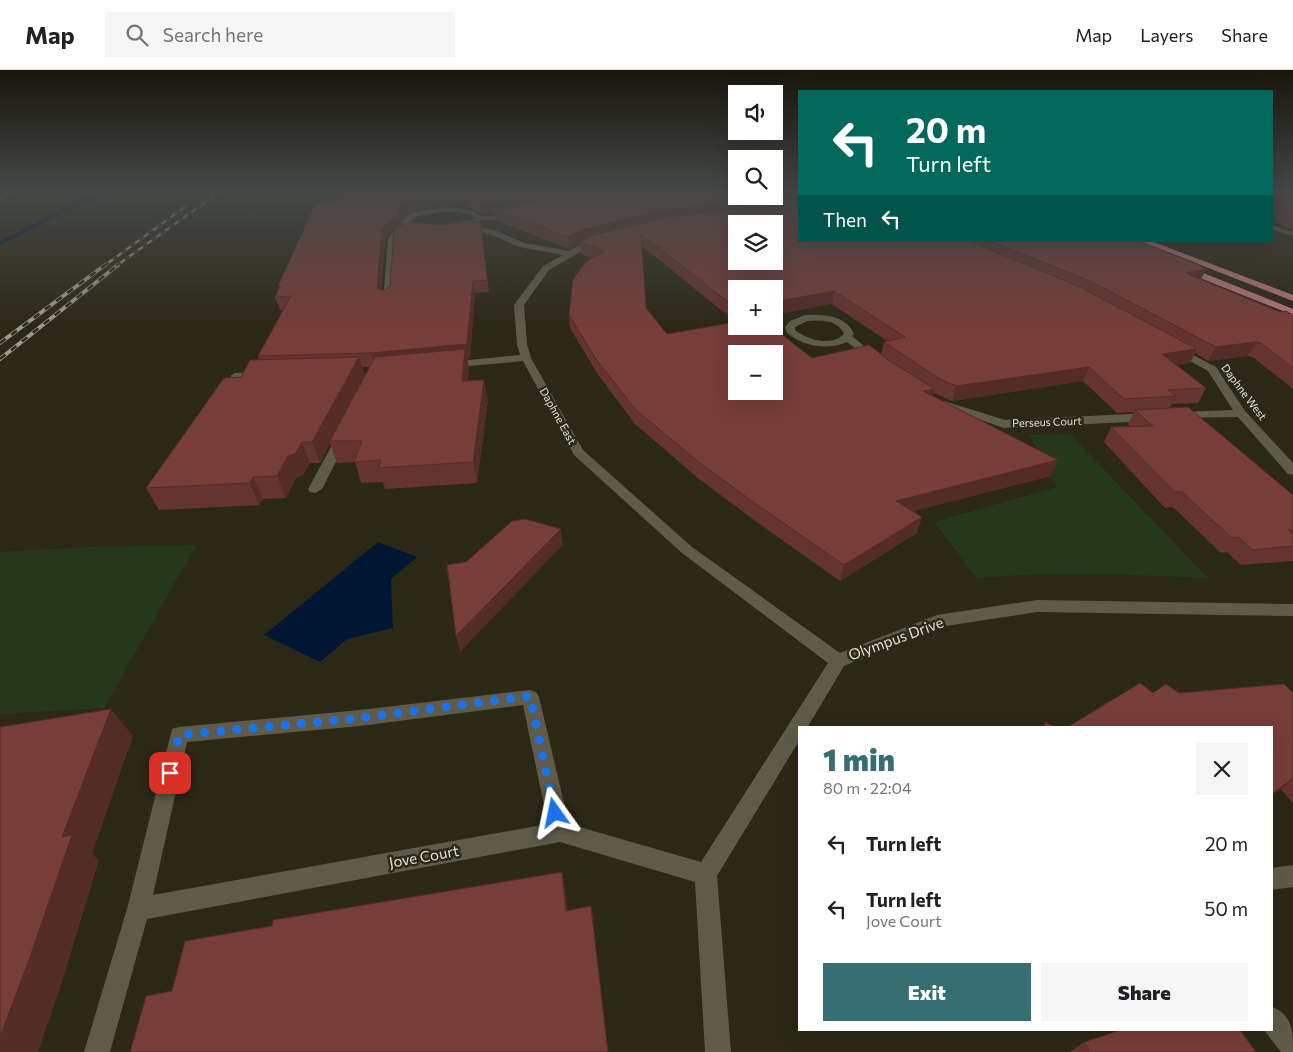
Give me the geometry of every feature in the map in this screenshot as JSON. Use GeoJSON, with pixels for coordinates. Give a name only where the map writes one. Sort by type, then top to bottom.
{"type":"FeatureCollection","features":[{"type":"Feature","properties":{"kind":"main road"},"geometry":{"type":"LineString","coordinates":[[1146,242],[1293,298]]}},
{"type":"Feature","properties":{"kind":"main road"},"geometry":{"type":"LineString","coordinates":[[1175,265],[1293,312]]}},
{"type":"Feature","properties":{"kind":"street"},"geometry":{"type":"LineString","coordinates":[[386,299],[391,241],[394,237]]}},
{"type":"Feature","properties":{"kind":"street"},"geometry":{"type":"LineString","coordinates":[[503,237],[522,245],[571,254]]}},
{"type":"Feature","properties":{"kind":"street","name":"Daphne East"},"geometry":{"type":"LineString","coordinates":[[616,237],[588,244],[546,268],[519,305],[522,344],[526,358],[578,452],[687,550],[838,661]]}},
{"type":"Feature","properties":{"kind":"street"},"geometry":{"type":"LineString","coordinates":[[805,318],[831,320],[845,326],[849,334],[846,337],[832,342],[811,342],[794,335],[790,331],[790,327],[793,323],[805,318]]}},
{"type":"Feature","properties":{"kind":"street"},"geometry":{"type":"LineString","coordinates":[[846,337],[883,365]]}},
{"type":"Feature","properties":{"kind":"street","name":"Daphne West"},"geometry":{"type":"LineString","coordinates":[[1168,345],[1212,369],[1242,413],[1293,471]]}},
{"type":"Feature","properties":{"kind":"street"},"geometry":{"type":"LineString","coordinates":[[441,366],[526,358]]}},
{"type":"Feature","properties":{"kind":"street"},"geometry":{"type":"LineString","coordinates":[[235,376],[272,375]]}},
{"type":"Feature","properties":{"kind":"street","name":"Perseus Court"},"geometry":{"type":"LineString","coordinates":[[936,400],[967,413],[1004,424],[1242,413]]}},
{"type":"Feature","properties":{"kind":"street"},"geometry":{"type":"LineString","coordinates":[[315,489],[350,422]]}},
{"type":"Feature","properties":{"kind":"street","name":"Olympus Drive"},"geometry":{"type":"LineString","coordinates":[[706,874],[838,661],[937,621],[1037,606],[1292,612]]}},
{"type":"Feature","properties":{"kind":"street"},"geometry":{"type":"LineString","coordinates":[[98,1052],[138,909],[179,735],[360,718],[530,696],[560,832]]}},
{"type":"Feature","properties":{"kind":"street","name":"Jove Court"},"geometry":{"type":"LineString","coordinates":[[138,909],[560,832],[706,874]]}},
{"type":"Feature","properties":{"kind":"street"},"geometry":{"type":"LineString","coordinates":[[706,874],[718,1052]]}},
{"type":"Feature","properties":{"kind":"street"},"geometry":{"type":"LineString","coordinates":[[1273,879],[1293,876]]}},
{"type":"Feature","properties":{"kind":"street"},"geometry":{"type":"LineString","coordinates":[[1273,1022],[1293,1047]]}},
{"type":"Feature","properties":{"kind":"green space"},"geometry":{"type":"Polygon","coordinates":[[[1070,434],[1208,578],[1064,574],[977,578],[934,522],[1057,487],[1029,435],[1070,434]]]}},
{"type":"Feature","properties":{"kind":"green space"},"geometry":{"type":"Polygon","coordinates":[[[196,545],[104,708],[0,714],[0,552],[88,547],[196,545]]]}},
{"type":"Feature","properties":{"kind":"water"},"geometry":{"type":"Polygon","coordinates":[[[378,542],[417,557],[391,579],[393,628],[347,639],[320,662],[264,635],[378,542]]]}},
{"type":"Feature","properties":{"kind":"building"},"geometry":{"type":"Polygon","coordinates":[[[300,237],[381,237],[377,288],[384,291],[390,286],[394,237],[482,237],[487,280],[473,281],[467,344],[371,353],[258,356],[291,296],[275,297],[280,286],[278,286],[300,237]]]}},
{"type":"Feature","properties":{"kind":"building"},"geometry":{"type":"Polygon","coordinates":[[[589,237],[641,237],[646,308],[667,334],[728,323],[728,335],[783,335],[812,358],[869,345],[891,362],[935,389],[923,391],[1058,460],[896,501],[922,517],[844,565],[700,463],[635,409],[596,359],[569,315],[573,279],[587,261],[605,251],[580,242],[589,237]]]}},
{"type":"Feature","properties":{"kind":"building"},"geometry":{"type":"Polygon","coordinates":[[[645,237],[728,237],[728,270],[783,270],[783,237],[798,237],[798,242],[972,242],[1082,288],[1197,349],[1162,354],[1206,388],[1168,390],[1176,396],[1124,399],[1089,367],[956,386],[938,378],[884,342],[905,337],[834,291],[783,300],[783,280],[728,280],[728,302],[645,237]]]}},
{"type":"Feature","properties":{"kind":"building"},"geometry":{"type":"Polygon","coordinates":[[[992,242],[1141,242],[1198,264],[1206,269],[1185,273],[1280,312],[1286,311],[1293,315],[1293,368],[1261,343],[1216,347],[1090,281],[992,242]]]}},
{"type":"Feature","properties":{"kind":"building"},"geometry":{"type":"Polygon","coordinates":[[[465,349],[462,381],[484,380],[473,462],[379,468],[381,460],[354,462],[362,441],[330,441],[375,357],[465,349]]]}},
{"type":"Feature","properties":{"kind":"building"},"geometry":{"type":"Polygon","coordinates":[[[359,357],[312,442],[302,442],[295,454],[288,456],[277,476],[253,477],[250,483],[146,488],[224,378],[241,377],[250,360],[359,357]]]}},
{"type":"Feature","properties":{"kind":"building"},"geometry":{"type":"Polygon","coordinates":[[[1188,407],[1293,495],[1293,530],[1288,530],[1293,534],[1293,546],[1253,550],[1238,537],[1232,538],[1182,492],[1175,492],[1111,427],[1153,426],[1135,410],[1188,407]]]}},
{"type":"Feature","properties":{"kind":"building"},"geometry":{"type":"Polygon","coordinates":[[[525,519],[561,529],[456,636],[447,565],[466,562],[512,521],[525,519]]]}},
{"type":"Feature","properties":{"kind":"building"},"geometry":{"type":"Polygon","coordinates":[[[1140,683],[1153,693],[1166,684],[1179,693],[1284,684],[1293,692],[1293,778],[1273,793],[1273,726],[1069,726],[1140,683]]]}},
{"type":"Feature","properties":{"kind":"building"},"geometry":{"type":"Polygon","coordinates":[[[111,709],[62,837],[72,835],[0,1037],[0,727],[111,709]]]}},
{"type":"Feature","properties":{"kind":"building"},"geometry":{"type":"Polygon","coordinates":[[[1045,722],[1053,726],[1044,726],[1045,722]]]}},
{"type":"Feature","properties":{"kind":"building"},"geometry":{"type":"Polygon","coordinates":[[[562,872],[566,911],[591,906],[608,1052],[130,1052],[146,996],[172,991],[185,941],[272,926],[273,920],[562,872]]]}},
{"type":"Feature","properties":{"kind":"building"},"geometry":{"type":"Polygon","coordinates":[[[1118,1031],[1241,1031],[1256,1052],[1090,1052],[1084,1042],[1118,1031]]]}},
{"type":"Feature","properties":{"kind":"waterway"},"geometry":{"type":"LineString","coordinates":[[0,243],[12,237]]}},
{"type":"Feature","properties":{"kind":"railway"},"geometry":{"type":"LineString","coordinates":[[104,266],[144,237]]}},
{"type":"Feature","properties":{"kind":"railway"},"geometry":{"type":"LineString","coordinates":[[116,266],[157,237]]}},
{"type":"Feature","properties":{"kind":"railway"},"geometry":{"type":"LineString","coordinates":[[0,343],[105,265]]}},
{"type":"Feature","properties":{"kind":"railway"},"geometry":{"type":"LineString","coordinates":[[0,359],[118,265]]}},
{"type":"Feature","properties":{"kind":"route"},"geometry":{"type":"LineString","coordinates":[[170,773],[179,735],[360,718],[530,696],[555,813]]}}]}
